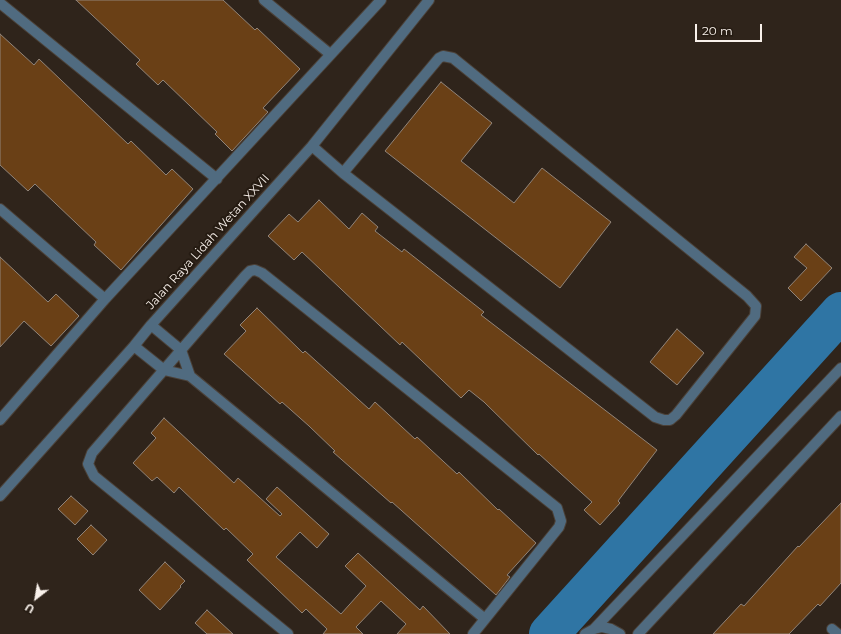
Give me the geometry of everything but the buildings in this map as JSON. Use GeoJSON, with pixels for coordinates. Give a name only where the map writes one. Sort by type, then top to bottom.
{"type":"FeatureCollection","features":[{"type":"Feature","properties":{"kind":"street"},"geometry":{"type":"LineString","coordinates":[[264,0],[330,54]]}},
{"type":"Feature","properties":{"kind":"street"},"geometry":{"type":"LineString","coordinates":[[0,420],[105,299],[381,0]]}},
{"type":"Feature","properties":{"kind":"street","name":"Jalan Raya Lidah Wetan XXVII"},"geometry":{"type":"LineString","coordinates":[[0,496],[312,146],[429,0]]}},
{"type":"Feature","properties":{"kind":"street"},"geometry":{"type":"LineString","coordinates":[[0,3],[216,179]]}},
{"type":"Feature","properties":{"kind":"street"},"geometry":{"type":"LineString","coordinates":[[312,146],[343,173],[656,418],[670,420],[676,415],[755,316],[756,306],[747,296],[453,58],[443,56],[439,58],[343,173]]}},
{"type":"Feature","properties":{"kind":"street"},"geometry":{"type":"LineString","coordinates":[[0,210],[105,299]]}},
{"type":"Feature","properties":{"kind":"street"},"geometry":{"type":"LineString","coordinates":[[288,634],[94,476],[89,469],[88,460],[92,453],[245,276],[255,270],[262,273],[557,508],[562,521],[559,527],[473,634]]}},
{"type":"Feature","properties":{"kind":"street"},"geometry":{"type":"LineString","coordinates":[[151,325],[181,350],[190,376]]}},
{"type":"Feature","properties":{"kind":"street"},"geometry":{"type":"LineString","coordinates":[[134,346],[164,370],[190,376],[485,619]]}},
{"type":"Feature","properties":{"kind":"street"},"geometry":{"type":"LineString","coordinates":[[585,634],[594,629],[841,368]]}},
{"type":"Feature","properties":{"kind":"street"},"geometry":{"type":"LineString","coordinates":[[638,634],[841,416]]}},
{"type":"Feature","properties":{"kind":"street"},"geometry":{"type":"LineString","coordinates":[[594,629],[611,629],[620,634]]}},
{"type":"Feature","properties":{"kind":"waterway"},"geometry":{"type":"LineString","coordinates":[[549,634],[841,312]]}}]}
